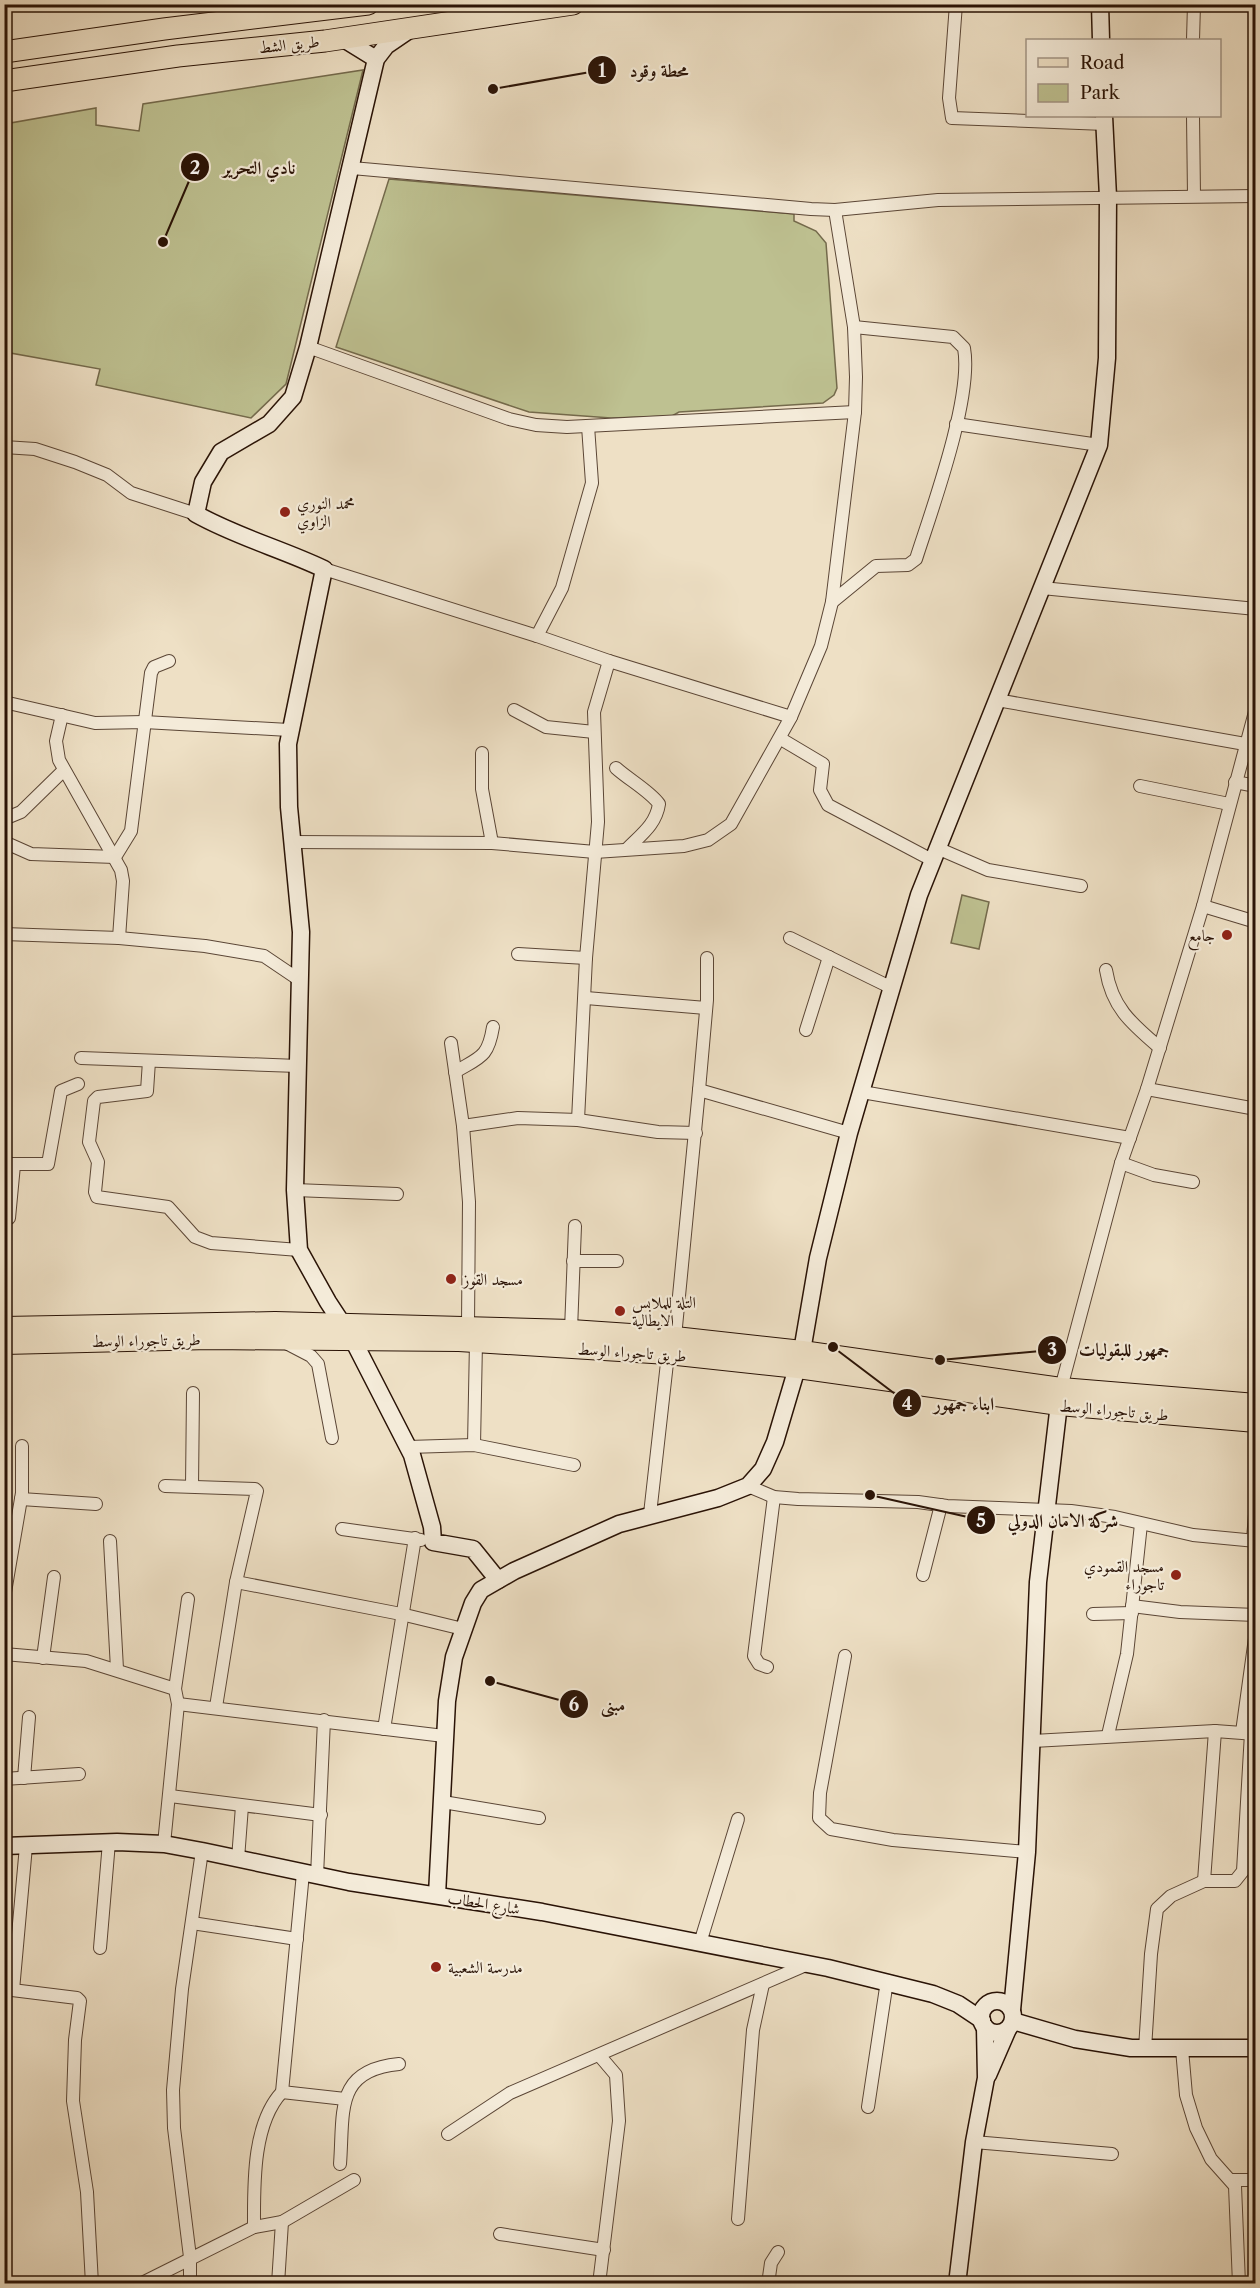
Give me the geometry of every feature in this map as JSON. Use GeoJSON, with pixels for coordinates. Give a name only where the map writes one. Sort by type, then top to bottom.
{"type":"FeatureCollection","features":[{"type":"Feature","properties":{"kind":"highway","name":"طريق الشط"},"geometry":{"type":"LineString","coordinates":[[4,51],[368,4]]}},
{"type":"Feature","properties":{"kind":"highway","name":"طريق الشط"},"geometry":{"type":"LineString","coordinates":[[4,81],[178,56],[342,38],[573,4]]}},
{"type":"Feature","properties":{"kind":"main road"},"geometry":{"type":"LineString","coordinates":[[4,1328],[275,1322],[343,1323],[472,1334],[571,1330],[671,1346]]}},
{"type":"Feature","properties":{"kind":"main road","name":"طريق تاجوراء الوسط"},"geometry":{"type":"LineString","coordinates":[[4,1344],[276,1339],[353,1340],[472,1334],[671,1346],[800,1360],[1256,1422]]}},
{"type":"Feature","properties":{"kind":"main road"},"geometry":{"type":"LineString","coordinates":[[1060,1397],[1256,1404]]}},
{"type":"Feature","properties":{"kind":"street"},"geometry":{"type":"LineString","coordinates":[[437,1895],[443,1802],[444,1736],[454,1657],[473,1603],[481,1590],[619,1524],[718,1498],[748,1486],[763,1469],[776,1442],[800,1360],[821,1247],[849,1134],[934,854],[1099,445],[1107,358],[1108,197],[1105,120],[952,118],[949,105],[956,4]]}},
{"type":"Feature","properties":{"kind":"street"},"geometry":{"type":"LineString","coordinates":[[1100,4],[1101,39]]}},
{"type":"Feature","properties":{"kind":"street"},"geometry":{"type":"LineString","coordinates":[[1193,39],[1194,4]]}},
{"type":"Feature","properties":{"kind":"street"},"geometry":{"type":"LineString","coordinates":[[196,514],[203,482],[221,452],[269,424],[293,397],[308,346],[352,168],[376,59],[399,36],[413,28]]}},
{"type":"Feature","properties":{"kind":"street"},"geometry":{"type":"LineString","coordinates":[[342,38],[376,59]]}},
{"type":"Feature","properties":{"kind":"street"},"geometry":{"type":"LineString","coordinates":[[1193,117],[1194,196]]}},
{"type":"Feature","properties":{"kind":"street"},"geometry":{"type":"LineString","coordinates":[[352,168],[835,210],[938,200],[1256,195]]}},
{"type":"Feature","properties":{"kind":"street"},"geometry":{"type":"LineString","coordinates":[[292,842],[492,843],[595,852],[684,846],[719,834],[730,824],[781,739],[820,646],[832,602],[855,411],[854,327],[835,210]]}},
{"type":"Feature","properties":{"kind":"street"},"geometry":{"type":"LineString","coordinates":[[832,602],[876,566],[908,565],[914,562],[956,424],[965,354],[958,340],[947,336],[854,327]]}},
{"type":"Feature","properties":{"kind":"street"},"geometry":{"type":"LineString","coordinates":[[308,346],[509,419],[536,425],[588,426],[855,411]]}},
{"type":"Feature","properties":{"kind":"street"},"geometry":{"type":"LineString","coordinates":[[956,424],[1099,445]]}},
{"type":"Feature","properties":{"kind":"street"},"geometry":{"type":"LineString","coordinates":[[537,636],[562,588],[592,483],[588,426]]}},
{"type":"Feature","properties":{"kind":"street"},"geometry":{"type":"LineString","coordinates":[[4,447],[36,449],[75,462],[107,475],[131,493],[196,514],[214,524],[285,551],[324,569],[791,717]]}},
{"type":"Feature","properties":{"kind":"street"},"geometry":{"type":"LineString","coordinates":[[324,569],[301,685],[289,730],[289,807],[301,932],[295,1190],[299,1250],[353,1340],[408,1447],[419,1473],[432,1527],[433,1542]]}},
{"type":"Feature","properties":{"kind":"street"},"geometry":{"type":"LineString","coordinates":[[1042,588],[1256,609]]}},
{"type":"Feature","properties":{"kind":"street"},"geometry":{"type":"LineString","coordinates":[[115,857],[131,831],[144,722],[154,667],[169,661]]}},
{"type":"Feature","properties":{"kind":"street"},"geometry":{"type":"LineString","coordinates":[[578,1120],[579,1067],[586,998],[586,958],[598,822],[594,711],[609,661]]}},
{"type":"Feature","properties":{"kind":"street"},"geometry":{"type":"LineString","coordinates":[[997,700],[1245,744]]}},
{"type":"Feature","properties":{"kind":"street"},"geometry":{"type":"LineString","coordinates":[[4,702],[108,724],[144,722],[289,730]]}},
{"type":"Feature","properties":{"kind":"street"},"geometry":{"type":"LineString","coordinates":[[957,2283],[974,2142],[986,2078],[1011,2020],[1027,1852],[1038,1582],[1060,1397],[1121,1163],[1147,1089],[1203,906],[1256,708]]}},
{"type":"Feature","properties":{"kind":"street"},"geometry":{"type":"LineString","coordinates":[[514,710],[546,727],[594,732]]}},
{"type":"Feature","properties":{"kind":"street"},"geometry":{"type":"LineString","coordinates":[[62,715],[56,750],[64,770],[115,857],[123,881],[119,938]]}},
{"type":"Feature","properties":{"kind":"street"},"geometry":{"type":"LineString","coordinates":[[781,739],[823,764],[820,789],[828,805],[934,854],[988,870],[1082,886]]}},
{"type":"Feature","properties":{"kind":"street"},"geometry":{"type":"LineString","coordinates":[[482,753],[482,789],[492,843]]}},
{"type":"Feature","properties":{"kind":"street"},"geometry":{"type":"LineString","coordinates":[[616,768],[654,797],[659,804],[652,825],[628,848]]}},
{"type":"Feature","properties":{"kind":"street"},"geometry":{"type":"LineString","coordinates":[[6,817],[21,812],[64,770]]}},
{"type":"Feature","properties":{"kind":"street"},"geometry":{"type":"LineString","coordinates":[[1235,782],[1256,786]]}},
{"type":"Feature","properties":{"kind":"street"},"geometry":{"type":"LineString","coordinates":[[1140,786],[1229,804]]}},
{"type":"Feature","properties":{"kind":"street"},"geometry":{"type":"LineString","coordinates":[[4,842],[31,854],[115,857]]}},
{"type":"Feature","properties":{"kind":"street"},"geometry":{"type":"LineString","coordinates":[[1203,906],[1256,922]]}},
{"type":"Feature","properties":{"kind":"street"},"geometry":{"type":"LineString","coordinates":[[4,934],[119,938],[205,946],[264,956],[301,981]]}},
{"type":"Feature","properties":{"kind":"street"},"geometry":{"type":"LineString","coordinates":[[790,938],[892,988]]}},
{"type":"Feature","properties":{"kind":"street"},"geometry":{"type":"LineString","coordinates":[[518,954],[586,958]]}},
{"type":"Feature","properties":{"kind":"street"},"geometry":{"type":"LineString","coordinates":[[806,1030],[829,957]]}},
{"type":"Feature","properties":{"kind":"street"},"geometry":{"type":"LineString","coordinates":[[650,1514],[696,1134],[695,1110],[706,1008],[707,958]]}},
{"type":"Feature","properties":{"kind":"street"},"geometry":{"type":"LineString","coordinates":[[1106,970],[1115,1002],[1140,1031],[1160,1048]]}},
{"type":"Feature","properties":{"kind":"street"},"geometry":{"type":"LineString","coordinates":[[586,998],[706,1008]]}},
{"type":"Feature","properties":{"kind":"street"},"geometry":{"type":"LineString","coordinates":[[455,1072],[480,1060],[490,1045],[493,1027]]}},
{"type":"Feature","properties":{"kind":"street"},"geometry":{"type":"LineString","coordinates":[[451,1043],[463,1126],[470,1202],[474,1444]]}},
{"type":"Feature","properties":{"kind":"street"},"geometry":{"type":"LineString","coordinates":[[81,1058],[298,1066]]}},
{"type":"Feature","properties":{"kind":"street"},"geometry":{"type":"LineString","coordinates":[[149,1061],[147,1091],[98,1097],[94,1101],[88,1142],[98,1158],[95,1192],[98,1197],[168,1207],[195,1237],[211,1243],[299,1250]]}},
{"type":"Feature","properties":{"kind":"street"},"geometry":{"type":"LineString","coordinates":[[9,1218],[9,1164],[48,1164],[61,1091],[78,1084]]}},
{"type":"Feature","properties":{"kind":"street"},"geometry":{"type":"LineString","coordinates":[[699,1089],[849,1134]]}},
{"type":"Feature","properties":{"kind":"street"},"geometry":{"type":"LineString","coordinates":[[1147,1089],[1256,1109]]}},
{"type":"Feature","properties":{"kind":"street"},"geometry":{"type":"LineString","coordinates":[[862,1092],[1130,1138]]}},
{"type":"Feature","properties":{"kind":"street"},"geometry":{"type":"LineString","coordinates":[[463,1126],[518,1118],[578,1120],[658,1132],[696,1134]]}},
{"type":"Feature","properties":{"kind":"street"},"geometry":{"type":"LineString","coordinates":[[1121,1163],[1154,1175],[1193,1182]]}},
{"type":"Feature","properties":{"kind":"street"},"geometry":{"type":"LineString","coordinates":[[295,1190],[397,1194]]}},
{"type":"Feature","properties":{"kind":"street"},"geometry":{"type":"LineString","coordinates":[[571,1330],[574,1226]]}},
{"type":"Feature","properties":{"kind":"street"},"geometry":{"type":"LineString","coordinates":[[573,1261],[617,1261]]}},
{"type":"Feature","properties":{"kind":"street"},"geometry":{"type":"LineString","coordinates":[[276,1339],[311,1356],[318,1364],[332,1438]]}},
{"type":"Feature","properties":{"kind":"street"},"geometry":{"type":"LineString","coordinates":[[192,1486],[193,1393]]}},
{"type":"Feature","properties":{"kind":"street"},"geometry":{"type":"LineString","coordinates":[[408,1447],[474,1444],[574,1465]]}},
{"type":"Feature","properties":{"kind":"street"},"geometry":{"type":"LineString","coordinates":[[4,1598],[21,1499],[22,1446]]}},
{"type":"Feature","properties":{"kind":"street"},"geometry":{"type":"LineString","coordinates":[[165,1486],[257,1489],[236,1582],[216,1707]]}},
{"type":"Feature","properties":{"kind":"street"},"geometry":{"type":"LineString","coordinates":[[748,1486],[774,1497],[918,1502],[1046,1509],[1104,1515],[1192,1535],[1254,1540],[1256,1502]]}},
{"type":"Feature","properties":{"kind":"street"},"geometry":{"type":"LineString","coordinates":[[767,1667],[759,1664],[754,1656],[774,1497]]}},
{"type":"Feature","properties":{"kind":"street"},"geometry":{"type":"LineString","coordinates":[[21,1499],[96,1504]]}},
{"type":"Feature","properties":{"kind":"street"},"geometry":{"type":"LineString","coordinates":[[923,1575],[941,1505]]}},
{"type":"Feature","properties":{"kind":"street"},"geometry":{"type":"LineString","coordinates":[[1108,1735],[1125,1667],[1141,1524]]}},
{"type":"Feature","properties":{"kind":"street"},"geometry":{"type":"LineString","coordinates":[[342,1529],[415,1538],[473,1550],[498,1580]]}},
{"type":"Feature","properties":{"kind":"street"},"geometry":{"type":"LineString","coordinates":[[384,1729],[415,1538]]}},
{"type":"Feature","properties":{"kind":"street"},"geometry":{"type":"LineString","coordinates":[[110,1541],[117,1670]]}},
{"type":"Feature","properties":{"kind":"street"},"geometry":{"type":"LineString","coordinates":[[43,1658],[54,1577]]}},
{"type":"Feature","properties":{"kind":"street"},"geometry":{"type":"LineString","coordinates":[[236,1582],[401,1614],[463,1629]]}},
{"type":"Feature","properties":{"kind":"street"},"geometry":{"type":"LineString","coordinates":[[164,1844],[178,1704],[175,1689],[188,1599]]}},
{"type":"Feature","properties":{"kind":"street"},"geometry":{"type":"LineString","coordinates":[[1093,1614],[1132,1610],[1256,1614]]}},
{"type":"Feature","properties":{"kind":"street"},"geometry":{"type":"LineString","coordinates":[[1145,2049],[1154,1917],[1162,1902],[1204,1881],[1235,1881],[1244,1871],[1256,1631]]}},
{"type":"Feature","properties":{"kind":"street"},"geometry":{"type":"LineString","coordinates":[[4,1654],[86,1661],[175,1689]]}},
{"type":"Feature","properties":{"kind":"street"},"geometry":{"type":"LineString","coordinates":[[845,1656],[820,1793],[819,1818],[823,1824],[831,1829],[869,1837],[1027,1852]]}},
{"type":"Feature","properties":{"kind":"street"},"geometry":{"type":"LineString","coordinates":[[178,1704],[444,1736]]}},
{"type":"Feature","properties":{"kind":"street"},"geometry":{"type":"LineString","coordinates":[[24,1778],[29,1717]]}},
{"type":"Feature","properties":{"kind":"street"},"geometry":{"type":"LineString","coordinates":[[254,2228],[261,2128],[269,2109],[282,2092],[297,1939],[321,1815],[324,1720]]}},
{"type":"Feature","properties":{"kind":"street"},"geometry":{"type":"LineString","coordinates":[[1033,1741],[1108,1735],[1215,1731],[1250,1733]]}},
{"type":"Feature","properties":{"kind":"street"},"geometry":{"type":"LineString","coordinates":[[1204,1881],[1215,1731]]}},
{"type":"Feature","properties":{"kind":"street"},"geometry":{"type":"LineString","coordinates":[[4,1779],[79,1774]]}},
{"type":"Feature","properties":{"kind":"street"},"geometry":{"type":"LineString","coordinates":[[170,1796],[321,1815]]}},
{"type":"Feature","properties":{"kind":"street"},"geometry":{"type":"LineString","coordinates":[[443,1802],[539,1818]]}},
{"type":"Feature","properties":{"kind":"street"},"geometry":{"type":"LineString","coordinates":[[238,1859],[242,1806]]}},
{"type":"Feature","properties":{"kind":"street"},"geometry":{"type":"LineString","coordinates":[[700,1943],[738,1819]]}},
{"type":"Feature","properties":{"kind":"street"},"geometry":{"type":"LineString","coordinates":[[99,1948],[109,1842]]}},
{"type":"Feature","properties":{"kind":"street","name":"شارع الحطاب"},"geometry":{"type":"LineString","coordinates":[[4,1846],[109,1842],[164,1844],[310,1874],[542,1912],[887,1981],[958,2004],[983,2024]]}},
{"type":"Feature","properties":{"kind":"street"},"geometry":{"type":"LineString","coordinates":[[26,1846],[9,1990],[77,1998],[80,2001],[75,2040],[73,2101],[87,2192],[92,2283]]}},
{"type":"Feature","properties":{"kind":"street"},"geometry":{"type":"LineString","coordinates":[[190,2283],[190,2257],[174,2128],[173,2090],[202,1851]]}},
{"type":"Feature","properties":{"kind":"street"},"geometry":{"type":"LineString","coordinates":[[192,1923],[297,1939]]}},
{"type":"Feature","properties":{"kind":"street"},"geometry":{"type":"LineString","coordinates":[[986,2078],[982,2011],[992,2002],[1015,1962]]}},
{"type":"Feature","properties":{"kind":"street"},"geometry":{"type":"LineString","coordinates":[[448,2134],[510,2093],[808,1964]]}},
{"type":"Feature","properties":{"kind":"street"},"geometry":{"type":"LineString","coordinates":[[868,2107],[887,1981]]}},
{"type":"Feature","properties":{"kind":"street"},"geometry":{"type":"LineString","coordinates":[[738,2219],[753,2030],[763,1984]]}},
{"type":"Feature","properties":{"kind":"street"},"geometry":{"type":"LineString","coordinates":[[992,2002],[1005,2003],[1011,2020]]}},
{"type":"Feature","properties":{"kind":"street","name":"شارع الحطاب"},"geometry":{"type":"LineString","coordinates":[[958,2004],[992,2002]]}},
{"type":"Feature","properties":{"kind":"street"},"geometry":{"type":"LineString","coordinates":[[1011,2020],[1075,2038],[1145,2049],[1256,2048]]}},
{"type":"Feature","properties":{"kind":"street"},"geometry":{"type":"LineString","coordinates":[[983,2024],[996,2033],[1011,2020]]}},
{"type":"Feature","properties":{"kind":"street"},"geometry":{"type":"LineString","coordinates":[[1182,2049],[1186,2095],[1196,2128],[1210,2159],[1232,2180],[1238,2202],[1239,2283]]}},
{"type":"Feature","properties":{"kind":"street"},"geometry":{"type":"LineString","coordinates":[[599,2055],[616,2075],[619,2121],[599,2283]]}},
{"type":"Feature","properties":{"kind":"street"},"geometry":{"type":"LineString","coordinates":[[340,2164],[345,2099],[357,2077],[368,2070],[399,2064]]}},
{"type":"Feature","properties":{"kind":"street"},"geometry":{"type":"LineString","coordinates":[[282,2092],[345,2099]]}},
{"type":"Feature","properties":{"kind":"street"},"geometry":{"type":"LineString","coordinates":[[974,2142],[1112,2154]]}},
{"type":"Feature","properties":{"kind":"street"},"geometry":{"type":"LineString","coordinates":[[140,2283],[254,2228],[282,2222],[354,2180]]}},
{"type":"Feature","properties":{"kind":"street"},"geometry":{"type":"LineString","coordinates":[[1232,2180],[1256,2180]]}},
{"type":"Feature","properties":{"kind":"street"},"geometry":{"type":"LineString","coordinates":[[278,2283],[282,2222]]}},
{"type":"Feature","properties":{"kind":"street"},"geometry":{"type":"LineString","coordinates":[[500,2234],[604,2250]]}},
{"type":"Feature","properties":{"kind":"street"},"geometry":{"type":"LineString","coordinates":[[768,2283],[771,2263],[777,2252]]}},
{"type":"Feature","properties":{"kind":"green space"},"geometry":{"type":"Polygon","coordinates":[[[363,70],[286,384],[251,418],[96,385],[100,369],[5,352],[5,124],[96,108],[96,125],[139,131],[143,104],[363,70]]]}},
{"type":"Feature","properties":{"kind":"green space"},"geometry":{"type":"Polygon","coordinates":[[[389,179],[794,214],[794,221],[816,231],[826,243],[837,388],[834,395],[823,403],[679,412],[672,416],[611,418],[529,412],[336,347],[389,179]]]}},
{"type":"Feature","properties":{"kind":"green space"},"geometry":{"type":"Polygon","coordinates":[[[962,895],[989,902],[979,949],[951,943],[962,895]]]}},
{"type":"Feature","properties":{"kind":"place","name":"محطة وقود"},"geometry":{"type":"Point","coordinates":[493,89]}},
{"type":"Feature","properties":{"kind":"place","name":"نادي التحرير"},"geometry":{"type":"Point","coordinates":[163,242]}},
{"type":"Feature","properties":{"kind":"place","name":"محمد النوري الزاوي"},"geometry":{"type":"Point","coordinates":[285,512]}},
{"type":"Feature","properties":{"kind":"place","name":"جامع"},"geometry":{"type":"Point","coordinates":[1227,935]}},
{"type":"Feature","properties":{"kind":"place","name":"مسجد القوز"},"geometry":{"type":"Point","coordinates":[451,1279]}},
{"type":"Feature","properties":{"kind":"place","name":"التلة للملابس الايطالية"},"geometry":{"type":"Point","coordinates":[620,1311]}},
{"type":"Feature","properties":{"kind":"place","name":"ابناء جمهور"},"geometry":{"type":"Point","coordinates":[833,1347]}},
{"type":"Feature","properties":{"kind":"place","name":"جمهور للبقوليات"},"geometry":{"type":"Point","coordinates":[940,1360]}},
{"type":"Feature","properties":{"kind":"place","name":"شركة الامان الدولي"},"geometry":{"type":"Point","coordinates":[870,1495]}},
{"type":"Feature","properties":{"kind":"place","name":"مسجد القمودي تاجوراء"},"geometry":{"type":"Point","coordinates":[1176,1575]}},
{"type":"Feature","properties":{"kind":"place","name":"مبنى"},"geometry":{"type":"Point","coordinates":[490,1681]}},
{"type":"Feature","properties":{"kind":"place","name":"مدرسة الشعبية"},"geometry":{"type":"Point","coordinates":[436,1967]}}]}
